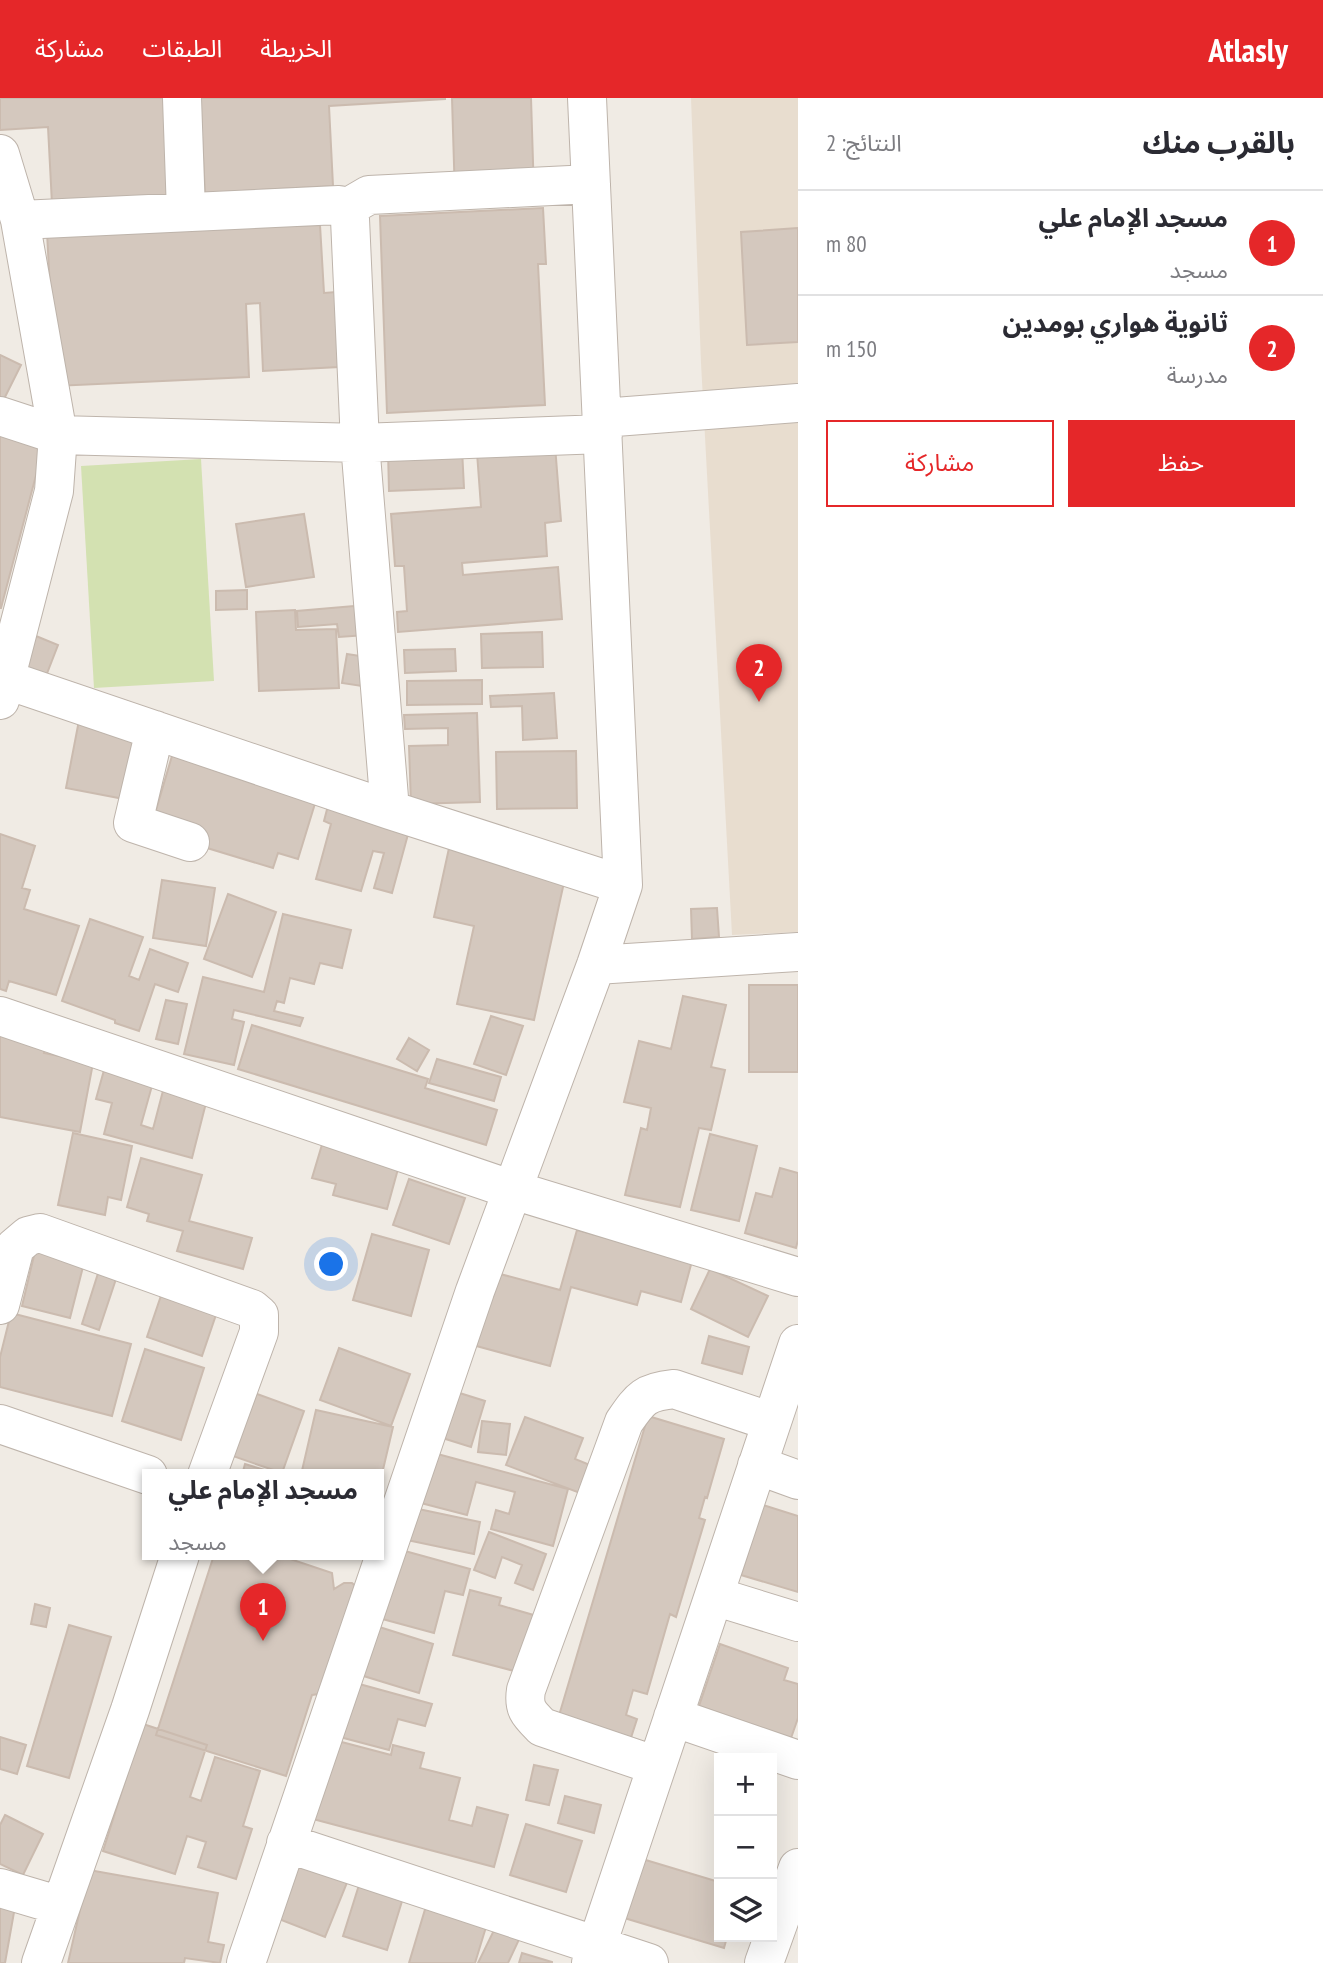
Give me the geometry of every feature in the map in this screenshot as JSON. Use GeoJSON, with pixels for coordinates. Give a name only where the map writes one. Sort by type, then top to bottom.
{"type":"FeatureCollection","features":[{"type":"Feature","properties":{"kind":"street"},"geometry":{"type":"LineString","coordinates":[[182,98],[186,212]]}},
{"type":"Feature","properties":{"kind":"street"},"geometry":{"type":"LineString","coordinates":[[384,1547],[596,965],[622,886],[587,98]]}},
{"type":"Feature","properties":{"kind":"street"},"geometry":{"type":"LineString","coordinates":[[0,154],[20,220],[58,435],[54,491],[9,627],[3,690],[155,730],[622,886]]}},
{"type":"Feature","properties":{"kind":"street"},"geometry":{"type":"LineString","coordinates":[[345,209],[369,194],[591,184]]}},
{"type":"Feature","properties":{"kind":"street"},"geometry":{"type":"LineString","coordinates":[[20,220],[339,205],[345,209],[350,219],[360,443],[390,810]]}},
{"type":"Feature","properties":{"kind":"street"},"geometry":{"type":"LineString","coordinates":[[0,415],[58,435],[360,443],[603,426],[798,403]]}},
{"type":"Feature","properties":{"kind":"street"},"geometry":{"type":"LineString","coordinates":[[155,730],[133,823],[190,842]]}},
{"type":"Feature","properties":{"kind":"street"},"geometry":{"type":"LineString","coordinates":[[596,965],[798,952]]}},
{"type":"Feature","properties":{"kind":"street"},"geometry":{"type":"LineString","coordinates":[[0,1016],[513,1191],[798,1277]]}},
{"type":"Feature","properties":{"kind":"street"},"geometry":{"type":"LineString","coordinates":[[0,1305],[15,1247],[28,1237],[40,1233],[252,1310],[259,1315],[259,1332],[209,1469]]}},
{"type":"Feature","properties":{"kind":"street"},"geometry":{"type":"LineString","coordinates":[[594,1955],[798,1344]]}},
{"type":"Feature","properties":{"kind":"street"},"geometry":{"type":"LineString","coordinates":[[657,1766],[542,1727],[524,1703],[526,1690],[624,1422],[641,1398],[659,1390],[674,1389],[772,1422]]}},
{"type":"Feature","properties":{"kind":"street"},"geometry":{"type":"LineString","coordinates":[[0,1423],[142,1473]]}},
{"type":"Feature","properties":{"kind":"street"},"geometry":{"type":"LineString","coordinates":[[757,1465],[798,1480]]}},
{"type":"Feature","properties":{"kind":"street"},"geometry":{"type":"LineString","coordinates":[[41,1963],[130,1710],[178,1560]]}},
{"type":"Feature","properties":{"kind":"street"},"geometry":{"type":"LineString","coordinates":[[246,1963],[380,1560]]}},
{"type":"Feature","properties":{"kind":"street"},"geometry":{"type":"LineString","coordinates":[[714,1596],[798,1622]]}},
{"type":"Feature","properties":{"kind":"street"},"geometry":{"type":"LineString","coordinates":[[673,1717],[798,1760]]}},
{"type":"Feature","properties":{"kind":"street"},"geometry":{"type":"LineString","coordinates":[[286,1843],[594,1955],[649,1963]]}},
{"type":"Feature","properties":{"kind":"street"},"geometry":{"type":"LineString","coordinates":[[764,1963],[798,1868]]}},
{"type":"Feature","properties":{"kind":"street"},"geometry":{"type":"LineString","coordinates":[[0,1888],[61,1906]]}},
{"type":"Feature","properties":{"kind":"shaded area"},"geometry":{"type":"Polygon","coordinates":[[[691,98],[798,98],[798,932],[732,935],[701,363],[691,98]]]}},
{"type":"Feature","properties":{"kind":"green space"},"geometry":{"type":"Polygon","coordinates":[[[201,459],[214,681],[94,688],[81,466],[201,459]]]}},
{"type":"Feature","properties":{"kind":"building"},"geometry":{"type":"Polygon","coordinates":[[[0,98],[171,98],[177,197],[52,204],[48,127],[0,130],[0,98]]]}},
{"type":"Feature","properties":{"kind":"building"},"geometry":{"type":"Polygon","coordinates":[[[200,98],[445,99],[329,106],[333,186],[205,193],[200,98]]]}},
{"type":"Feature","properties":{"kind":"building"},"geometry":{"type":"Polygon","coordinates":[[[452,98],[531,98],[534,194],[455,197],[452,98]]]}},
{"type":"Feature","properties":{"kind":"building"},"geometry":{"type":"Polygon","coordinates":[[[543,208],[546,264],[538,264],[545,405],[387,413],[380,216],[543,208]]]}},
{"type":"Feature","properties":{"kind":"building"},"geometry":{"type":"Polygon","coordinates":[[[320,225],[324,293],[336,292],[339,367],[263,371],[260,303],[246,304],[249,377],[55,386],[47,232],[320,225]]]}},
{"type":"Feature","properties":{"kind":"building"},"geometry":{"type":"Polygon","coordinates":[[[798,228],[798,342],[747,345],[741,232],[798,228]]]}},
{"type":"Feature","properties":{"kind":"building"},"geometry":{"type":"Polygon","coordinates":[[[0,355],[21,365],[1,405],[0,405],[0,355]]]}},
{"type":"Feature","properties":{"kind":"building"},"geometry":{"type":"Polygon","coordinates":[[[0,433],[44,445],[1,608],[0,608],[0,433]]]}},
{"type":"Feature","properties":{"kind":"building"},"geometry":{"type":"Polygon","coordinates":[[[554,433],[561,521],[545,523],[547,556],[462,563],[463,575],[558,567],[562,619],[398,632],[397,612],[407,611],[404,566],[395,566],[391,514],[481,507],[476,439],[554,433]]]}},
{"type":"Feature","properties":{"kind":"building"},"geometry":{"type":"Polygon","coordinates":[[[462,449],[464,488],[389,491],[388,451],[462,449]]]}},
{"type":"Feature","properties":{"kind":"building"},"geometry":{"type":"Polygon","coordinates":[[[304,514],[314,577],[246,587],[236,524],[304,514]]]}},
{"type":"Feature","properties":{"kind":"building"},"geometry":{"type":"Polygon","coordinates":[[[247,590],[247,609],[216,610],[216,591],[247,590]]]}},
{"type":"Feature","properties":{"kind":"building"},"geometry":{"type":"Polygon","coordinates":[[[377,604],[380,634],[339,637],[337,624],[298,627],[297,611],[377,604]]]}},
{"type":"Feature","properties":{"kind":"building"},"geometry":{"type":"Polygon","coordinates":[[[295,610],[296,630],[336,629],[339,688],[259,691],[256,612],[295,610]]]}},
{"type":"Feature","properties":{"kind":"building"},"geometry":{"type":"Polygon","coordinates":[[[542,632],[543,667],[482,668],[481,634],[542,632]]]}},
{"type":"Feature","properties":{"kind":"building"},"geometry":{"type":"Polygon","coordinates":[[[36,636],[58,645],[46,676],[24,667],[36,636]]]}},
{"type":"Feature","properties":{"kind":"building"},"geometry":{"type":"Polygon","coordinates":[[[455,649],[456,671],[405,673],[404,650],[455,649]]]}},
{"type":"Feature","properties":{"kind":"building"},"geometry":{"type":"Polygon","coordinates":[[[347,654],[393,661],[389,690],[342,683],[347,654]]]}},
{"type":"Feature","properties":{"kind":"building"},"geometry":{"type":"Polygon","coordinates":[[[482,680],[482,704],[407,705],[407,681],[482,680]]]}},
{"type":"Feature","properties":{"kind":"building"},"geometry":{"type":"Polygon","coordinates":[[[554,693],[557,738],[523,740],[522,706],[491,707],[490,696],[554,693]]]}},
{"type":"Feature","properties":{"kind":"building"},"geometry":{"type":"Polygon","coordinates":[[[81,710],[139,722],[124,799],[66,788],[81,710]]]}},
{"type":"Feature","properties":{"kind":"building"},"geometry":{"type":"Polygon","coordinates":[[[477,713],[480,802],[411,804],[409,746],[448,745],[448,728],[405,729],[404,715],[477,713]]]}},
{"type":"Feature","properties":{"kind":"building"},"geometry":{"type":"Polygon","coordinates":[[[177,739],[321,784],[298,859],[278,853],[273,868],[151,827],[177,739]]]}},
{"type":"Feature","properties":{"kind":"building"},"geometry":{"type":"Polygon","coordinates":[[[576,751],[577,808],[497,809],[496,752],[576,751]]]}},
{"type":"Feature","properties":{"kind":"building"},"geometry":{"type":"Polygon","coordinates":[[[331,794],[413,816],[392,893],[374,888],[384,853],[373,851],[361,891],[316,879],[331,824],[324,821],[331,794]]]}},
{"type":"Feature","properties":{"kind":"building"},"geometry":{"type":"Polygon","coordinates":[[[0,834],[35,846],[22,888],[30,890],[24,909],[79,926],[56,995],[9,981],[6,991],[0,989],[0,834]]]}},
{"type":"Feature","properties":{"kind":"building"},"geometry":{"type":"Polygon","coordinates":[[[451,839],[568,864],[534,1020],[457,1004],[474,926],[434,917],[451,839]]]}},
{"type":"Feature","properties":{"kind":"building"},"geometry":{"type":"Polygon","coordinates":[[[162,880],[215,888],[206,946],[153,938],[162,880]]]}},
{"type":"Feature","properties":{"kind":"building"},"geometry":{"type":"Polygon","coordinates":[[[228,894],[276,912],[252,977],[204,959],[228,894]]]}},
{"type":"Feature","properties":{"kind":"building"},"geometry":{"type":"Polygon","coordinates":[[[717,908],[719,937],[692,939],[691,909],[717,908]]]}},
{"type":"Feature","properties":{"kind":"building"},"geometry":{"type":"Polygon","coordinates":[[[283,914],[351,930],[342,968],[320,963],[314,984],[290,978],[284,1003],[277,1001],[274,1011],[303,1018],[300,1026],[234,1010],[232,1019],[244,1022],[234,1065],[184,1054],[203,977],[264,992],[283,914]]]}},
{"type":"Feature","properties":{"kind":"building"},"geometry":{"type":"Polygon","coordinates":[[[90,919],[143,937],[129,976],[139,980],[150,949],[188,963],[178,992],[155,984],[139,1031],[62,1001],[90,919]]]}},
{"type":"Feature","properties":{"kind":"building"},"geometry":{"type":"Polygon","coordinates":[[[749,985],[798,985],[798,1072],[749,1072],[749,985]]]}},
{"type":"Feature","properties":{"kind":"building"},"geometry":{"type":"Polygon","coordinates":[[[683,996],[726,1005],[711,1067],[725,1070],[711,1130],[699,1128],[680,1207],[625,1195],[641,1128],[647,1130],[651,1108],[624,1102],[639,1041],[671,1049],[683,996]]]}},
{"type":"Feature","properties":{"kind":"building"},"geometry":{"type":"Polygon","coordinates":[[[166,1000],[187,1004],[178,1044],[156,1039],[166,1000]]]}},
{"type":"Feature","properties":{"kind":"building"},"geometry":{"type":"Polygon","coordinates":[[[491,1016],[523,1026],[506,1075],[474,1064],[491,1016]]]}},
{"type":"Feature","properties":{"kind":"building"},"geometry":{"type":"Polygon","coordinates":[[[252,1025],[428,1079],[425,1088],[497,1110],[486,1145],[238,1069],[252,1025]]]}},
{"type":"Feature","properties":{"kind":"building"},"geometry":{"type":"Polygon","coordinates":[[[0,1026],[47,1035],[44,1053],[93,1063],[80,1132],[0,1117],[0,1026]]]}},
{"type":"Feature","properties":{"kind":"building"},"geometry":{"type":"Polygon","coordinates":[[[409,1038],[429,1050],[417,1071],[397,1059],[409,1038]]]}},
{"type":"Feature","properties":{"kind":"building"},"geometry":{"type":"Polygon","coordinates":[[[437,1059],[501,1077],[494,1101],[429,1083],[437,1059]]]}},
{"type":"Feature","properties":{"kind":"building"},"geometry":{"type":"Polygon","coordinates":[[[106,1063],[155,1075],[141,1125],[153,1129],[164,1087],[207,1099],[192,1158],[104,1134],[112,1103],[96,1099],[106,1063]]]}},
{"type":"Feature","properties":{"kind":"building"},"geometry":{"type":"Polygon","coordinates":[[[73,1133],[132,1146],[121,1200],[108,1197],[105,1215],[58,1205],[73,1133]]]}},
{"type":"Feature","properties":{"kind":"building"},"geometry":{"type":"Polygon","coordinates":[[[710,1134],[757,1146],[739,1221],[691,1210],[710,1134]]]}},
{"type":"Feature","properties":{"kind":"building"},"geometry":{"type":"Polygon","coordinates":[[[324,1138],[401,1158],[387,1209],[333,1195],[336,1184],[312,1178],[324,1138]]]}},
{"type":"Feature","properties":{"kind":"building"},"geometry":{"type":"Polygon","coordinates":[[[141,1158],[202,1175],[189,1221],[252,1238],[243,1269],[177,1251],[183,1231],[147,1221],[149,1214],[127,1207],[141,1158]]]}},
{"type":"Feature","properties":{"kind":"building"},"geometry":{"type":"Polygon","coordinates":[[[780,1168],[798,1173],[796,1248],[745,1233],[756,1193],[772,1197],[780,1168]]]}},
{"type":"Feature","properties":{"kind":"building"},"geometry":{"type":"Polygon","coordinates":[[[409,1179],[465,1198],[449,1244],[393,1225],[409,1179]]]}},
{"type":"Feature","properties":{"kind":"building"},"geometry":{"type":"Polygon","coordinates":[[[577,1230],[692,1261],[681,1302],[641,1291],[637,1305],[571,1287],[550,1366],[469,1344],[489,1271],[560,1290],[577,1230]]]}},
{"type":"Feature","properties":{"kind":"building"},"geometry":{"type":"Polygon","coordinates":[[[372,1234],[429,1250],[411,1316],[353,1300],[372,1234]]]}},
{"type":"Feature","properties":{"kind":"building"},"geometry":{"type":"Polygon","coordinates":[[[37,1243],[86,1255],[70,1318],[22,1306],[37,1243]]]}},
{"type":"Feature","properties":{"kind":"building"},"geometry":{"type":"Polygon","coordinates":[[[100,1267],[118,1273],[99,1330],[82,1324],[100,1267]]]}},
{"type":"Feature","properties":{"kind":"building"},"geometry":{"type":"Polygon","coordinates":[[[710,1269],[768,1296],[748,1337],[691,1309],[710,1269]]]}},
{"type":"Feature","properties":{"kind":"building"},"geometry":{"type":"Polygon","coordinates":[[[166,1281],[221,1300],[202,1356],[147,1337],[166,1281]]]}},
{"type":"Feature","properties":{"kind":"building"},"geometry":{"type":"Polygon","coordinates":[[[11,1313],[131,1344],[112,1416],[0,1387],[0,1357],[11,1313]]]}},
{"type":"Feature","properties":{"kind":"building"},"geometry":{"type":"Polygon","coordinates":[[[709,1336],[749,1347],[742,1374],[702,1363],[709,1336]]]}},
{"type":"Feature","properties":{"kind":"building"},"geometry":{"type":"Polygon","coordinates":[[[339,1348],[410,1374],[391,1426],[320,1400],[339,1348]]]}},
{"type":"Feature","properties":{"kind":"building"},"geometry":{"type":"Polygon","coordinates":[[[145,1349],[204,1368],[181,1440],[122,1421],[145,1349]]]}},
{"type":"Feature","properties":{"kind":"building"},"geometry":{"type":"Polygon","coordinates":[[[450,1390],[485,1401],[471,1447],[436,1436],[450,1390]]]}},
{"type":"Feature","properties":{"kind":"building"},"geometry":{"type":"Polygon","coordinates":[[[249,1391],[304,1411],[283,1469],[270,1469],[227,1454],[249,1391]]]}},
{"type":"Feature","properties":{"kind":"building"},"geometry":{"type":"Polygon","coordinates":[[[316,1410],[393,1427],[383,1469],[302,1469],[316,1410]]]}},
{"type":"Feature","properties":{"kind":"building"},"geometry":{"type":"Polygon","coordinates":[[[648,1416],[724,1439],[699,1518],[705,1520],[676,1617],[670,1614],[647,1694],[633,1690],[626,1715],[637,1719],[627,1750],[555,1729],[648,1416]]]}},
{"type":"Feature","properties":{"kind":"building"},"geometry":{"type":"Polygon","coordinates":[[[525,1417],[583,1438],[575,1459],[590,1465],[580,1493],[506,1465],[525,1417]]]}},
{"type":"Feature","properties":{"kind":"building"},"geometry":{"type":"Polygon","coordinates":[[[482,1421],[510,1424],[506,1455],[478,1452],[482,1421]]]}},
{"type":"Feature","properties":{"kind":"building"},"geometry":{"type":"Polygon","coordinates":[[[430,1452],[568,1489],[553,1546],[491,1529],[496,1510],[509,1514],[515,1492],[476,1482],[467,1515],[417,1502],[430,1452]]]}},
{"type":"Feature","properties":{"kind":"building"},"geometry":{"type":"Polygon","coordinates":[[[245,1464],[261,1469],[244,1469],[245,1464]]]}},
{"type":"Feature","properties":{"kind":"building"},"geometry":{"type":"Polygon","coordinates":[[[763,1505],[798,1516],[798,1592],[741,1575],[763,1505]]]}},
{"type":"Feature","properties":{"kind":"building"},"geometry":{"type":"Polygon","coordinates":[[[409,1507],[480,1522],[474,1554],[402,1539],[409,1507]]]}},
{"type":"Feature","properties":{"kind":"building"},"geometry":{"type":"Polygon","coordinates":[[[489,1532],[546,1554],[533,1590],[515,1583],[522,1565],[502,1557],[495,1578],[474,1570],[489,1532]]]}},
{"type":"Feature","properties":{"kind":"building"},"geometry":{"type":"Polygon","coordinates":[[[394,1548],[470,1569],[463,1595],[445,1591],[434,1633],[375,1617],[394,1548]]]}},
{"type":"Feature","properties":{"kind":"building"},"geometry":{"type":"Polygon","coordinates":[[[212,1560],[293,1560],[332,1573],[334,1589],[344,1583],[352,1583],[358,1588],[319,1694],[312,1695],[286,1776],[156,1735],[212,1560]]]}},
{"type":"Feature","properties":{"kind":"building"},"geometry":{"type":"Polygon","coordinates":[[[470,1590],[501,1598],[499,1605],[537,1616],[522,1673],[453,1655],[470,1590]]]}},
{"type":"Feature","properties":{"kind":"building"},"geometry":{"type":"Polygon","coordinates":[[[35,1604],[50,1608],[46,1627],[31,1624],[35,1604]]]}},
{"type":"Feature","properties":{"kind":"building"},"geometry":{"type":"Polygon","coordinates":[[[69,1625],[111,1637],[69,1778],[27,1766],[69,1625]]]}},
{"type":"Feature","properties":{"kind":"building"},"geometry":{"type":"Polygon","coordinates":[[[373,1625],[433,1644],[419,1693],[357,1674],[373,1625]]]}},
{"type":"Feature","properties":{"kind":"building"},"geometry":{"type":"Polygon","coordinates":[[[720,1644],[788,1668],[784,1680],[798,1684],[798,1718],[791,1738],[699,1706],[720,1644]]]}},
{"type":"Feature","properties":{"kind":"building"},"geometry":{"type":"Polygon","coordinates":[[[352,1682],[432,1704],[425,1726],[398,1719],[389,1750],[336,1736],[352,1682]]]}},
{"type":"Feature","properties":{"kind":"building"},"geometry":{"type":"Polygon","coordinates":[[[143,1724],[207,1745],[190,1797],[201,1801],[215,1757],[260,1771],[243,1826],[252,1829],[236,1879],[198,1867],[206,1842],[187,1836],[175,1874],[103,1851],[143,1724]]]}},
{"type":"Feature","properties":{"kind":"building"},"geometry":{"type":"Polygon","coordinates":[[[0,1737],[26,1745],[17,1774],[0,1769],[0,1737]]]}},
{"type":"Feature","properties":{"kind":"building"},"geometry":{"type":"Polygon","coordinates":[[[334,1740],[391,1755],[393,1745],[424,1753],[420,1768],[460,1778],[449,1820],[472,1826],[477,1807],[508,1815],[494,1867],[313,1819],[334,1740]]]}},
{"type":"Feature","properties":{"kind":"building"},"geometry":{"type":"Polygon","coordinates":[[[534,1765],[558,1770],[549,1805],[526,1800],[534,1765]]]}},
{"type":"Feature","properties":{"kind":"building"},"geometry":{"type":"Polygon","coordinates":[[[565,1796],[601,1805],[594,1833],[558,1823],[565,1796]]]}},
{"type":"Feature","properties":{"kind":"building"},"geometry":{"type":"Polygon","coordinates":[[[5,1815],[43,1834],[23,1875],[0,1864],[0,1825],[5,1815]]]}},
{"type":"Feature","properties":{"kind":"building"},"geometry":{"type":"Polygon","coordinates":[[[526,1824],[582,1841],[566,1892],[510,1875],[526,1824]]]}},
{"type":"Feature","properties":{"kind":"building"},"geometry":{"type":"Polygon","coordinates":[[[639,1858],[714,1880],[714,1942],[726,1942],[724,1948],[621,1917],[639,1858]]]}},
{"type":"Feature","properties":{"kind":"building"},"geometry":{"type":"Polygon","coordinates":[[[294,1859],[348,1880],[325,1937],[271,1916],[294,1859]]]}},
{"type":"Feature","properties":{"kind":"building"},"geometry":{"type":"Polygon","coordinates":[[[89,1870],[218,1893],[208,1942],[224,1945],[220,1963],[185,1958],[184,1963],[68,1963],[89,1870]]]}},
{"type":"Feature","properties":{"kind":"building"},"geometry":{"type":"Polygon","coordinates":[[[359,1885],[403,1898],[387,1950],[343,1936],[359,1885]]]}},
{"type":"Feature","properties":{"kind":"building"},"geometry":{"type":"Polygon","coordinates":[[[429,1896],[490,1914],[475,1963],[409,1963],[429,1896]]]}},
{"type":"Feature","properties":{"kind":"building"},"geometry":{"type":"Polygon","coordinates":[[[0,1898],[16,1901],[5,1963],[0,1963],[0,1898]]]}},
{"type":"Feature","properties":{"kind":"building"},"geometry":{"type":"Polygon","coordinates":[[[498,1922],[522,1933],[508,1963],[478,1963],[498,1922]]]}},
{"type":"Feature","properties":{"kind":"building"},"geometry":{"type":"Polygon","coordinates":[[[522,1953],[552,1962],[552,1963],[519,1963],[522,1953]]]}},
{"type":"Feature","properties":{"kind":"place","name":"ثانوية هواري بومدين"},"geometry":{"type":"Point","coordinates":[759,702]}},
{"type":"Feature","properties":{"kind":"place","name":"مسجد الإمام علي"},"geometry":{"type":"Point","coordinates":[263,1641]}}]}
